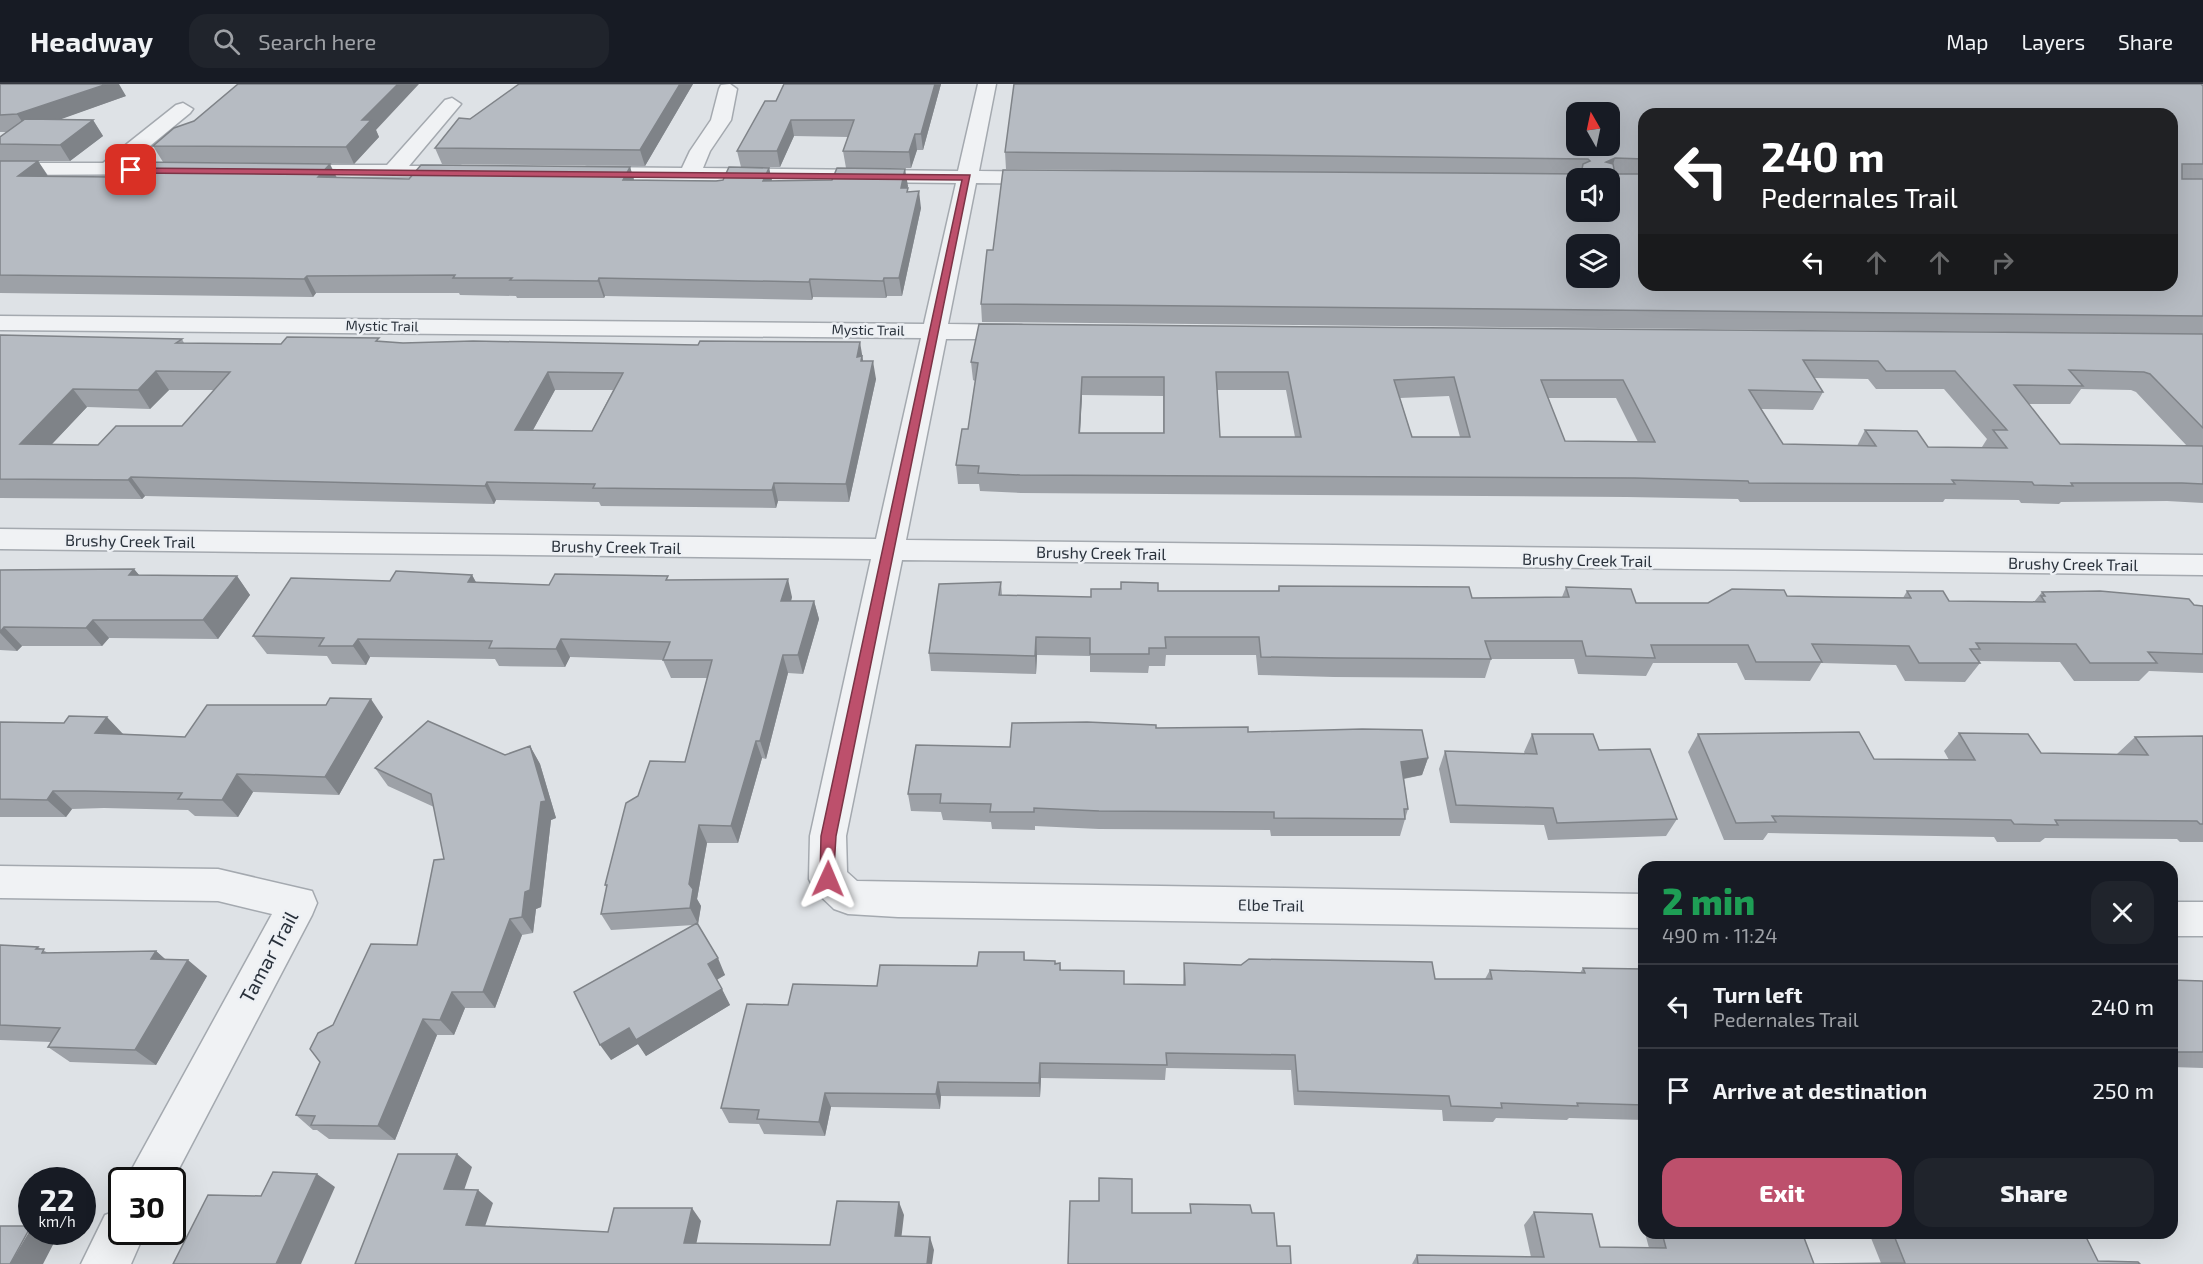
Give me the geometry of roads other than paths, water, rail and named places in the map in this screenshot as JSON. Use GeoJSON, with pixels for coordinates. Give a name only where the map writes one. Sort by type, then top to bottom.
{"type":"FeatureCollection","features":[{"type":"Feature","properties":{"kind":"street","name":"Elbe Trail"},"geometry":{"type":"LineString","coordinates":[[987,84],[828,836],[828,879],[848,897],[898,900],[1638,911]]}},
{"type":"Feature","properties":{"kind":"street"},"geometry":{"type":"LineString","coordinates":[[690,174],[700,151],[721,120],[728,90]]}},
{"type":"Feature","properties":{"kind":"street"},"geometry":{"type":"LineString","coordinates":[[392,172],[452,104]]}},
{"type":"Feature","properties":{"kind":"street"},"geometry":{"type":"LineString","coordinates":[[108,170],[183,109]]}},
{"type":"Feature","properties":{"kind":"street"},"geometry":{"type":"LineString","coordinates":[[0,168],[191,170]]}},
{"type":"Feature","properties":{"kind":"street"},"geometry":{"type":"LineString","coordinates":[[274,171],[475,173]]}},
{"type":"Feature","properties":{"kind":"street"},"geometry":{"type":"LineString","coordinates":[[571,173],[1063,178]]}},
{"type":"Feature","properties":{"kind":"street","name":"Mystic Trail"},"geometry":{"type":"LineString","coordinates":[[0,323],[1043,332]]}},
{"type":"Feature","properties":{"kind":"street","name":"Brushy Creek Trail"},"geometry":{"type":"LineString","coordinates":[[0,539],[2203,566]]}},
{"type":"Feature","properties":{"kind":"street","name":"Tamar Trail"},"geometry":{"type":"LineString","coordinates":[[0,882],[218,885],[297,903],[156,1167]]}},
{"type":"Feature","properties":{"kind":"street"},"geometry":{"type":"LineString","coordinates":[[2178,919],[2203,919]]}},
{"type":"Feature","properties":{"kind":"street"},"geometry":{"type":"LineString","coordinates":[[105,1264],[115,1245]]}}]}
